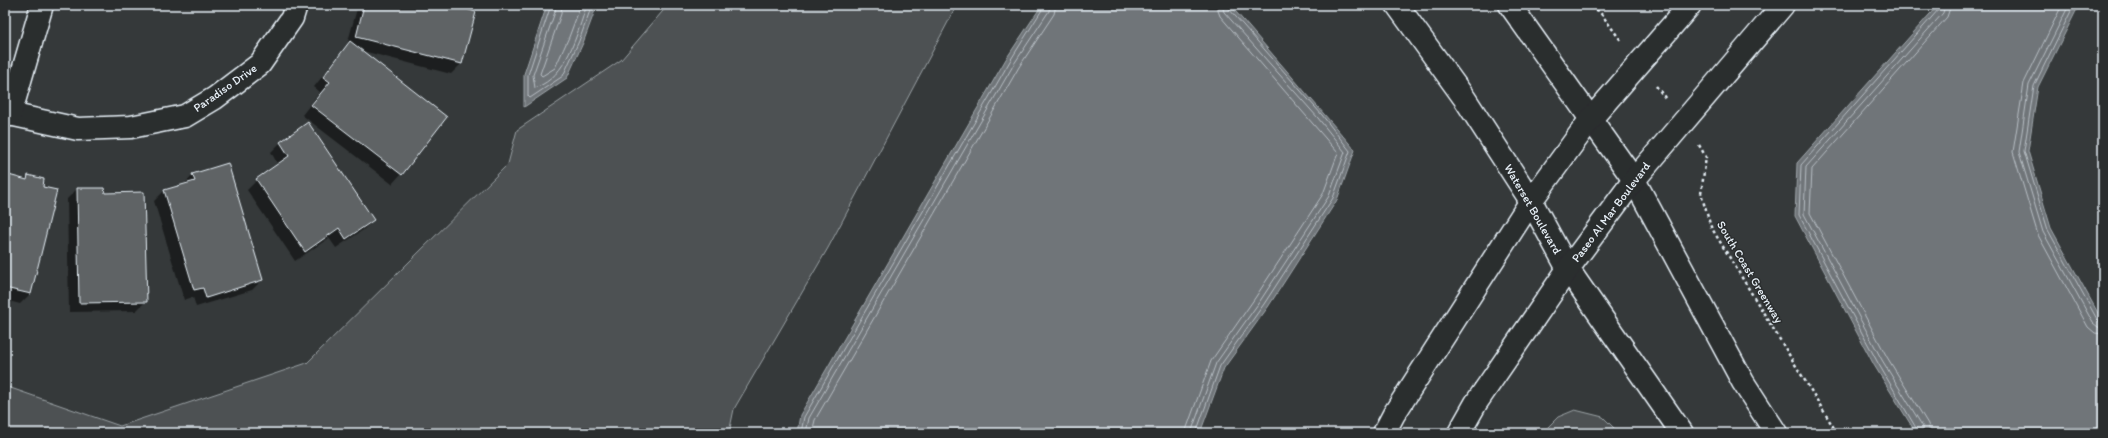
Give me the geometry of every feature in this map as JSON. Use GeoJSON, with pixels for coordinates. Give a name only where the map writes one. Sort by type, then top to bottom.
{"type":"FeatureCollection","features":[{"type":"Feature","properties":{"kind":"street"},"geometry":{"type":"LineString","coordinates":[[8,114],[42,5]]}},
{"type":"Feature","properties":{"kind":"street","name":"Paradiso Drive"},"geometry":{"type":"LineString","coordinates":[[8,114],[78,129],[131,127],[185,116],[215,98],[260,64],[292,18],[296,5]]}},
{"type":"Feature","properties":{"kind":"street","name":"Waterset Boulevard"},"geometry":{"type":"LineString","coordinates":[[1397,5],[1465,99],[1531,201],[1568,269],[1682,433]]}},
{"type":"Feature","properties":{"kind":"street"},"geometry":{"type":"LineString","coordinates":[[1510,5],[1590,120],[1634,180],[1743,382],[1776,433]]}},
{"type":"Feature","properties":{"kind":"street"},"geometry":{"type":"LineString","coordinates":[[1384,433],[1398,407],[1531,201],[1590,120],[1690,5]]}},
{"type":"Feature","properties":{"kind":"street","name":"Paseo Al Mar Boulevard"},"geometry":{"type":"LineString","coordinates":[[1459,433],[1476,403],[1568,269],[1634,180],[1783,5]]}},
{"type":"Feature","properties":{"kind":"path"},"geometry":{"type":"LineString","coordinates":[[1585,5],[1599,11],[1623,43]]}},
{"type":"Feature","properties":{"kind":"path"},"geometry":{"type":"LineString","coordinates":[[1652,80],[1671,106]]}},
{"type":"Feature","properties":{"kind":"path","name":"South Coast Greenway"},"geometry":{"type":"LineString","coordinates":[[1698,144],[1706,157],[1701,194],[1711,227],[1837,433]]}},
{"type":"Feature","properties":{"kind":"shaded area"},"geometry":{"type":"Polygon","coordinates":[[[668,5],[957,5],[828,248],[734,409],[729,433],[5,433],[5,386],[120,426],[307,363],[508,164],[517,130],[621,60],[668,5]]]}},
{"type":"Feature","properties":{"kind":"shaded area"},"geometry":{"type":"Polygon","coordinates":[[[1575,410],[1603,417],[1619,433],[1542,433],[1558,417],[1575,410]]]}},
{"type":"Feature","properties":{"kind":"water"},"geometry":{"type":"Polygon","coordinates":[[[547,5],[597,5],[583,43],[567,78],[524,107],[524,74],[547,5]]]}},
{"type":"Feature","properties":{"kind":"water"},"geometry":{"type":"Polygon","coordinates":[[[1042,5],[1230,5],[1355,150],[1337,200],[1268,307],[1224,368],[1200,433],[797,433],[800,415],[1006,59],[1042,5]]]}},
{"type":"Feature","properties":{"kind":"water"},"geometry":{"type":"Polygon","coordinates":[[[1938,5],[2079,5],[2038,87],[2028,151],[2051,228],[2103,322],[2103,424],[2089,433],[1916,433],[1874,365],[1795,216],[1797,163],[1938,5]]]}},
{"type":"Feature","properties":{"kind":"building"},"geometry":{"type":"Polygon","coordinates":[[[364,5],[460,5],[459,7],[476,12],[462,64],[356,37],[364,5]]]}},
{"type":"Feature","properties":{"kind":"building"},"geometry":{"type":"Polygon","coordinates":[[[350,41],[447,117],[402,175],[311,105],[330,82],[323,77],[350,41]]]}},
{"type":"Feature","properties":{"kind":"building"},"geometry":{"type":"Polygon","coordinates":[[[308,122],[374,220],[346,239],[339,228],[305,252],[256,179],[289,156],[280,142],[308,122]]]}},
{"type":"Feature","properties":{"kind":"building"},"geometry":{"type":"Polygon","coordinates":[[[228,163],[263,280],[206,298],[203,288],[194,290],[164,190],[195,181],[192,174],[228,163]]]}},
{"type":"Feature","properties":{"kind":"building"},"geometry":{"type":"Polygon","coordinates":[[[5,174],[27,180],[28,175],[44,179],[43,187],[57,190],[31,294],[5,288],[5,174]]]}},
{"type":"Feature","properties":{"kind":"building"},"geometry":{"type":"Polygon","coordinates":[[[77,188],[104,188],[105,193],[144,192],[147,302],[79,303],[77,188]]]}}]}
